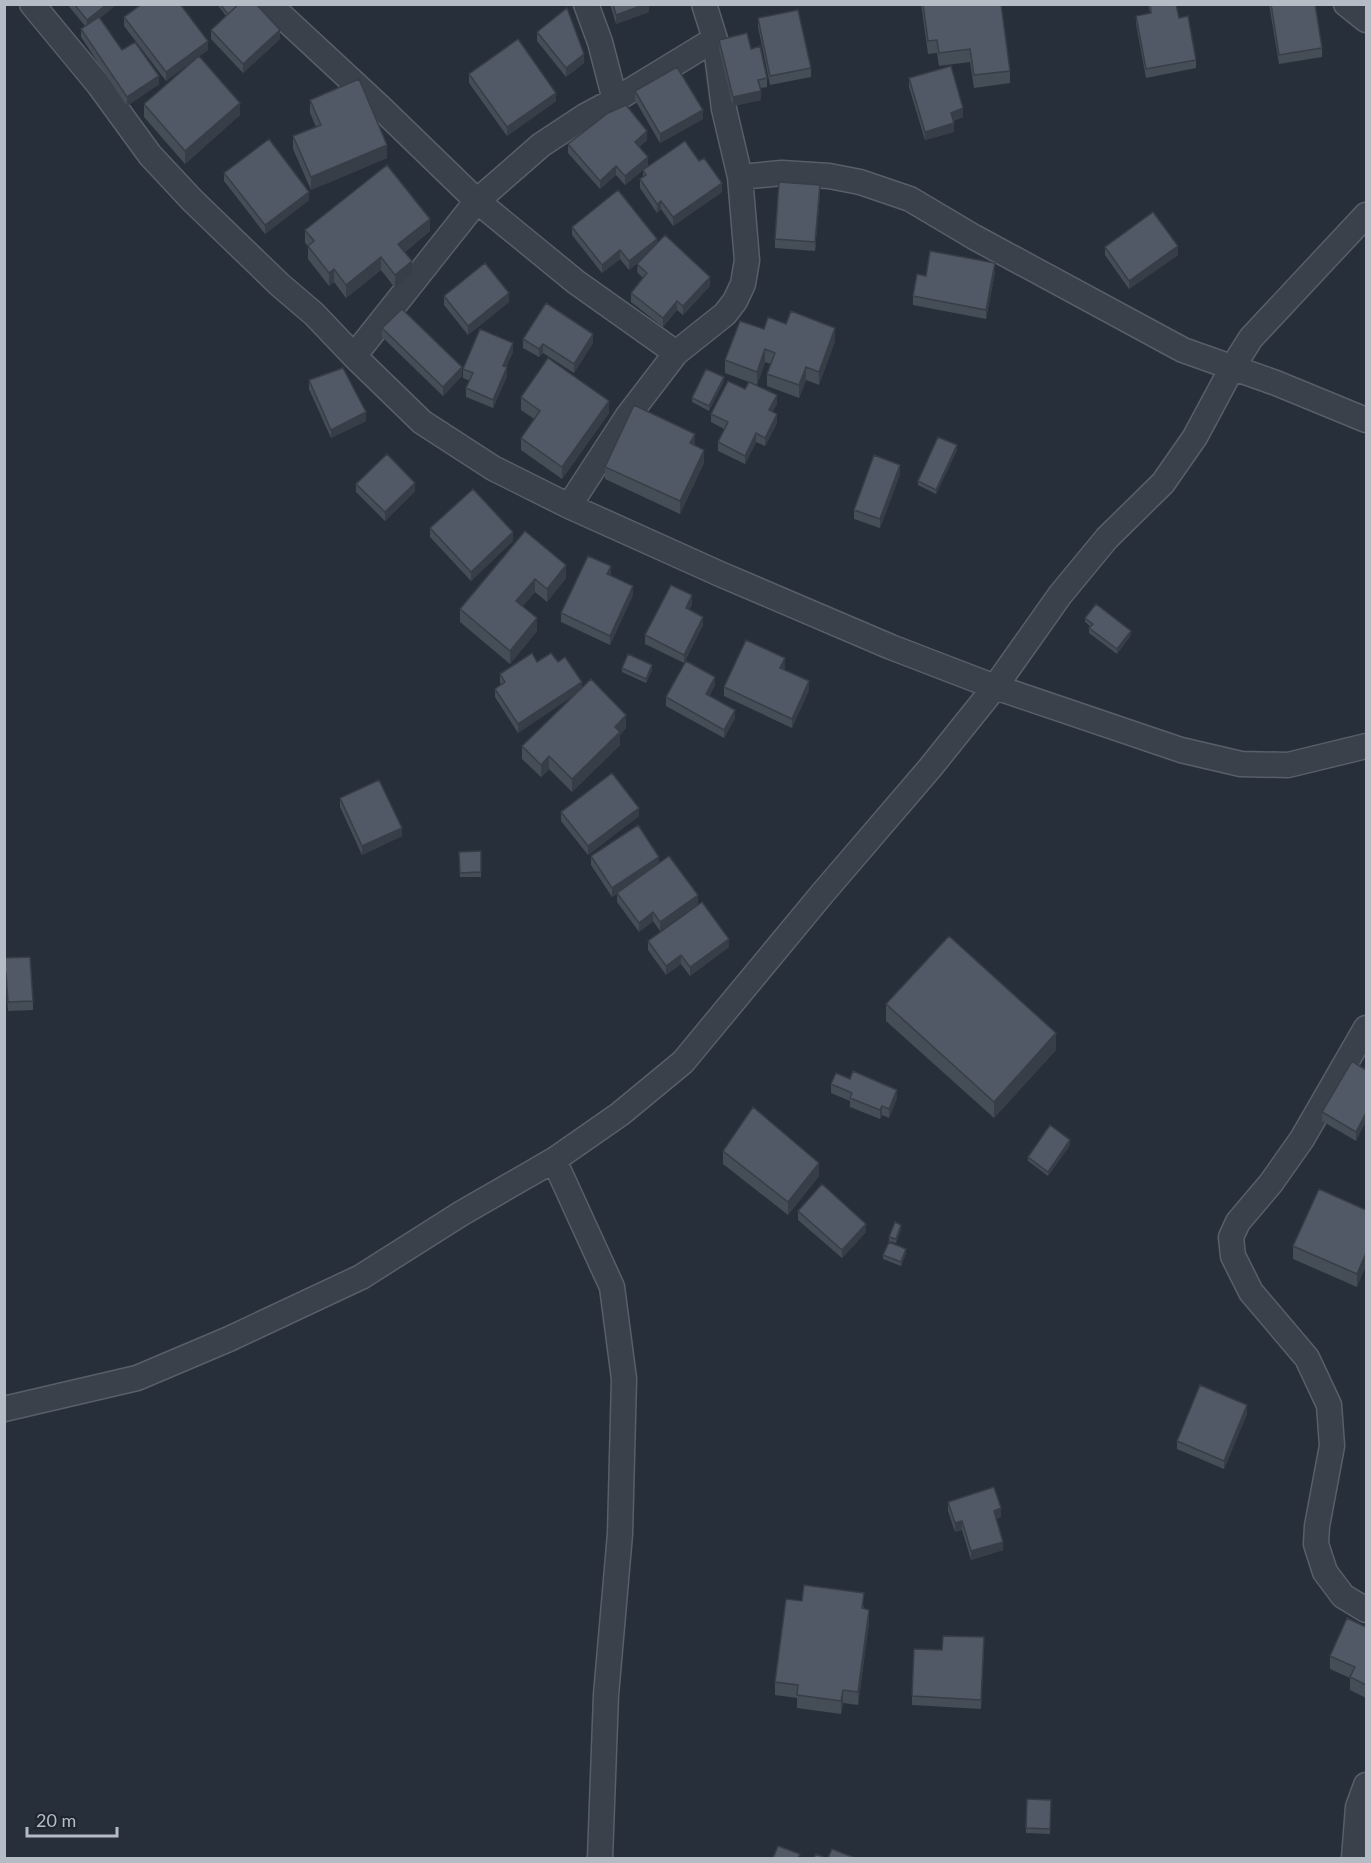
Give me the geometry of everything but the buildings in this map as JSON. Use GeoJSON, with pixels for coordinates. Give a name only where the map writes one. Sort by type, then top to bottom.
{"type":"FeatureCollection","features":[{"type":"Feature","properties":{"kind":"street"},"geometry":{"type":"LineString","coordinates":[[32,4],[99,85],[150,154],[192,200],[280,285],[314,314],[422,422],[493,468],[569,506],[720,574],[891,647],[995,687],[1181,750],[1241,764],[1288,765],[1366,746]]}},
{"type":"Feature","properties":{"kind":"street"},"geometry":{"type":"LineString","coordinates":[[268,4],[380,107],[477,201],[576,282],[676,353]]}},
{"type":"Feature","properties":{"kind":"street"},"geometry":{"type":"LineString","coordinates":[[586,4],[600,42],[615,100]]}},
{"type":"Feature","properties":{"kind":"street"},"geometry":{"type":"LineString","coordinates":[[569,506],[627,417],[676,353],[725,314],[735,301],[743,284],[747,260],[740,177],[724,110],[715,39],[704,4]]}},
{"type":"Feature","properties":{"kind":"street"},"geometry":{"type":"LineString","coordinates":[[1346,4],[1366,20]]}},
{"type":"Feature","properties":{"kind":"street"},"geometry":{"type":"LineString","coordinates":[[354,356],[477,201],[542,145],[585,116],[715,39]]}},
{"type":"Feature","properties":{"kind":"street"},"geometry":{"type":"LineString","coordinates":[[740,177],[782,173],[829,176],[860,182],[910,199],[1131,324],[1183,350],[1276,383],[1366,420]]}},
{"type":"Feature","properties":{"kind":"street"},"geometry":{"type":"LineString","coordinates":[[4,1408],[137,1378],[229,1339],[361,1277],[462,1213],[554,1160],[620,1114],[683,1062],[930,768],[995,687],[1060,595],[1107,538],[1163,483],[1195,437],[1251,338],[1366,215]]}},
{"type":"Feature","properties":{"kind":"street"},"geometry":{"type":"LineString","coordinates":[[1366,1028],[1302,1139],[1271,1183],[1238,1222],[1231,1237],[1233,1256],[1251,1292],[1307,1358],[1329,1405],[1332,1446],[1317,1526],[1317,1544],[1325,1572],[1344,1596],[1366,1611]]}},
{"type":"Feature","properties":{"kind":"street"},"geometry":{"type":"LineString","coordinates":[[554,1160],[612,1287],[624,1379],[620,1534],[606,1695],[600,1858]]}},
{"type":"Feature","properties":{"kind":"street"},"geometry":{"type":"LineString","coordinates":[[1354,1858],[1358,1807],[1366,1785]]}}]}
